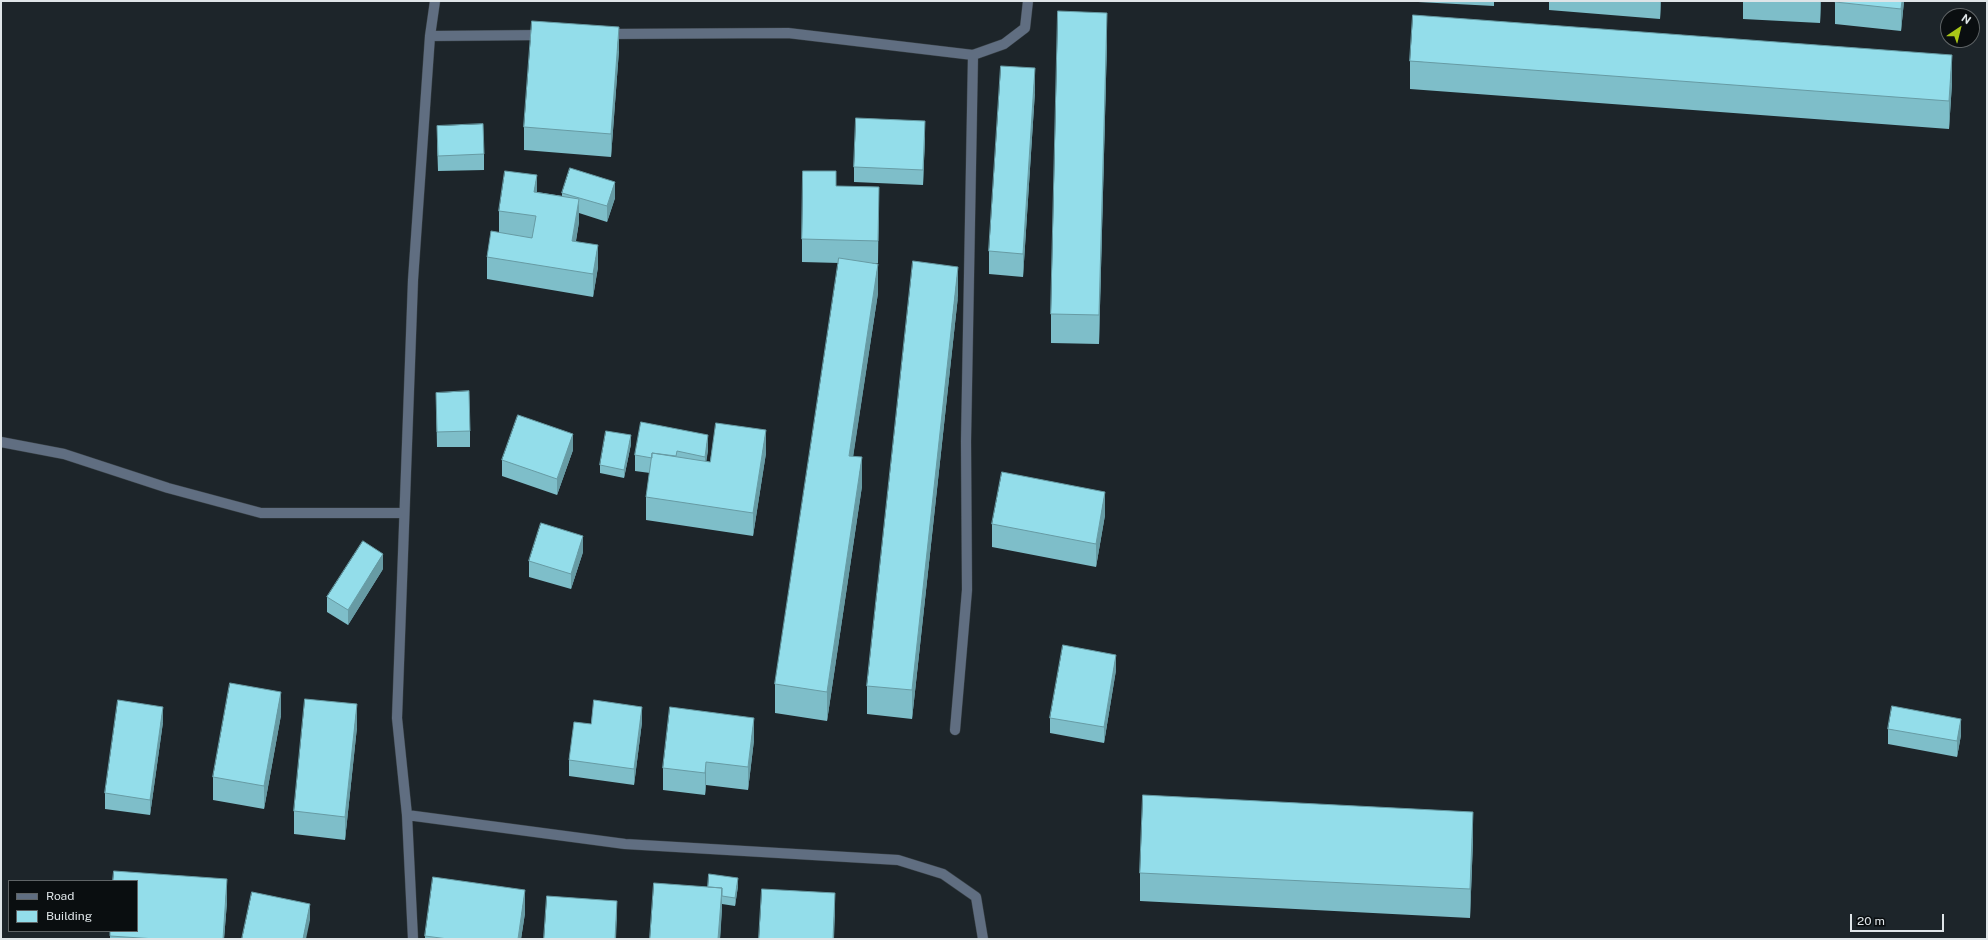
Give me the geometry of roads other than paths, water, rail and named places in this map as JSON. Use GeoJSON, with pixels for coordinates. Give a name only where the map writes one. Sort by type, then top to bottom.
{"type":"FeatureCollection","features":[{"type":"Feature","properties":{"kind":"street"},"geometry":{"type":"LineString","coordinates":[[413,939],[407,815],[396,718],[413,280],[430,36],[435,1]]}},
{"type":"Feature","properties":{"kind":"street"},"geometry":{"type":"LineString","coordinates":[[597,34],[788,33],[973,55],[1004,44],[1024,28],[1028,1]]}},
{"type":"Feature","properties":{"kind":"street"},"geometry":{"type":"LineString","coordinates":[[430,36],[558,35]]}},
{"type":"Feature","properties":{"kind":"street"},"geometry":{"type":"LineString","coordinates":[[955,730],[967,590],[966,441],[973,55]]}},
{"type":"Feature","properties":{"kind":"street"},"geometry":{"type":"LineString","coordinates":[[1,442],[64,454],[168,488],[261,513],[404,513]]}},
{"type":"Feature","properties":{"kind":"street"},"geometry":{"type":"LineString","coordinates":[[407,815],[625,844],[898,860],[943,874],[976,897],[983,939]]}}]}
